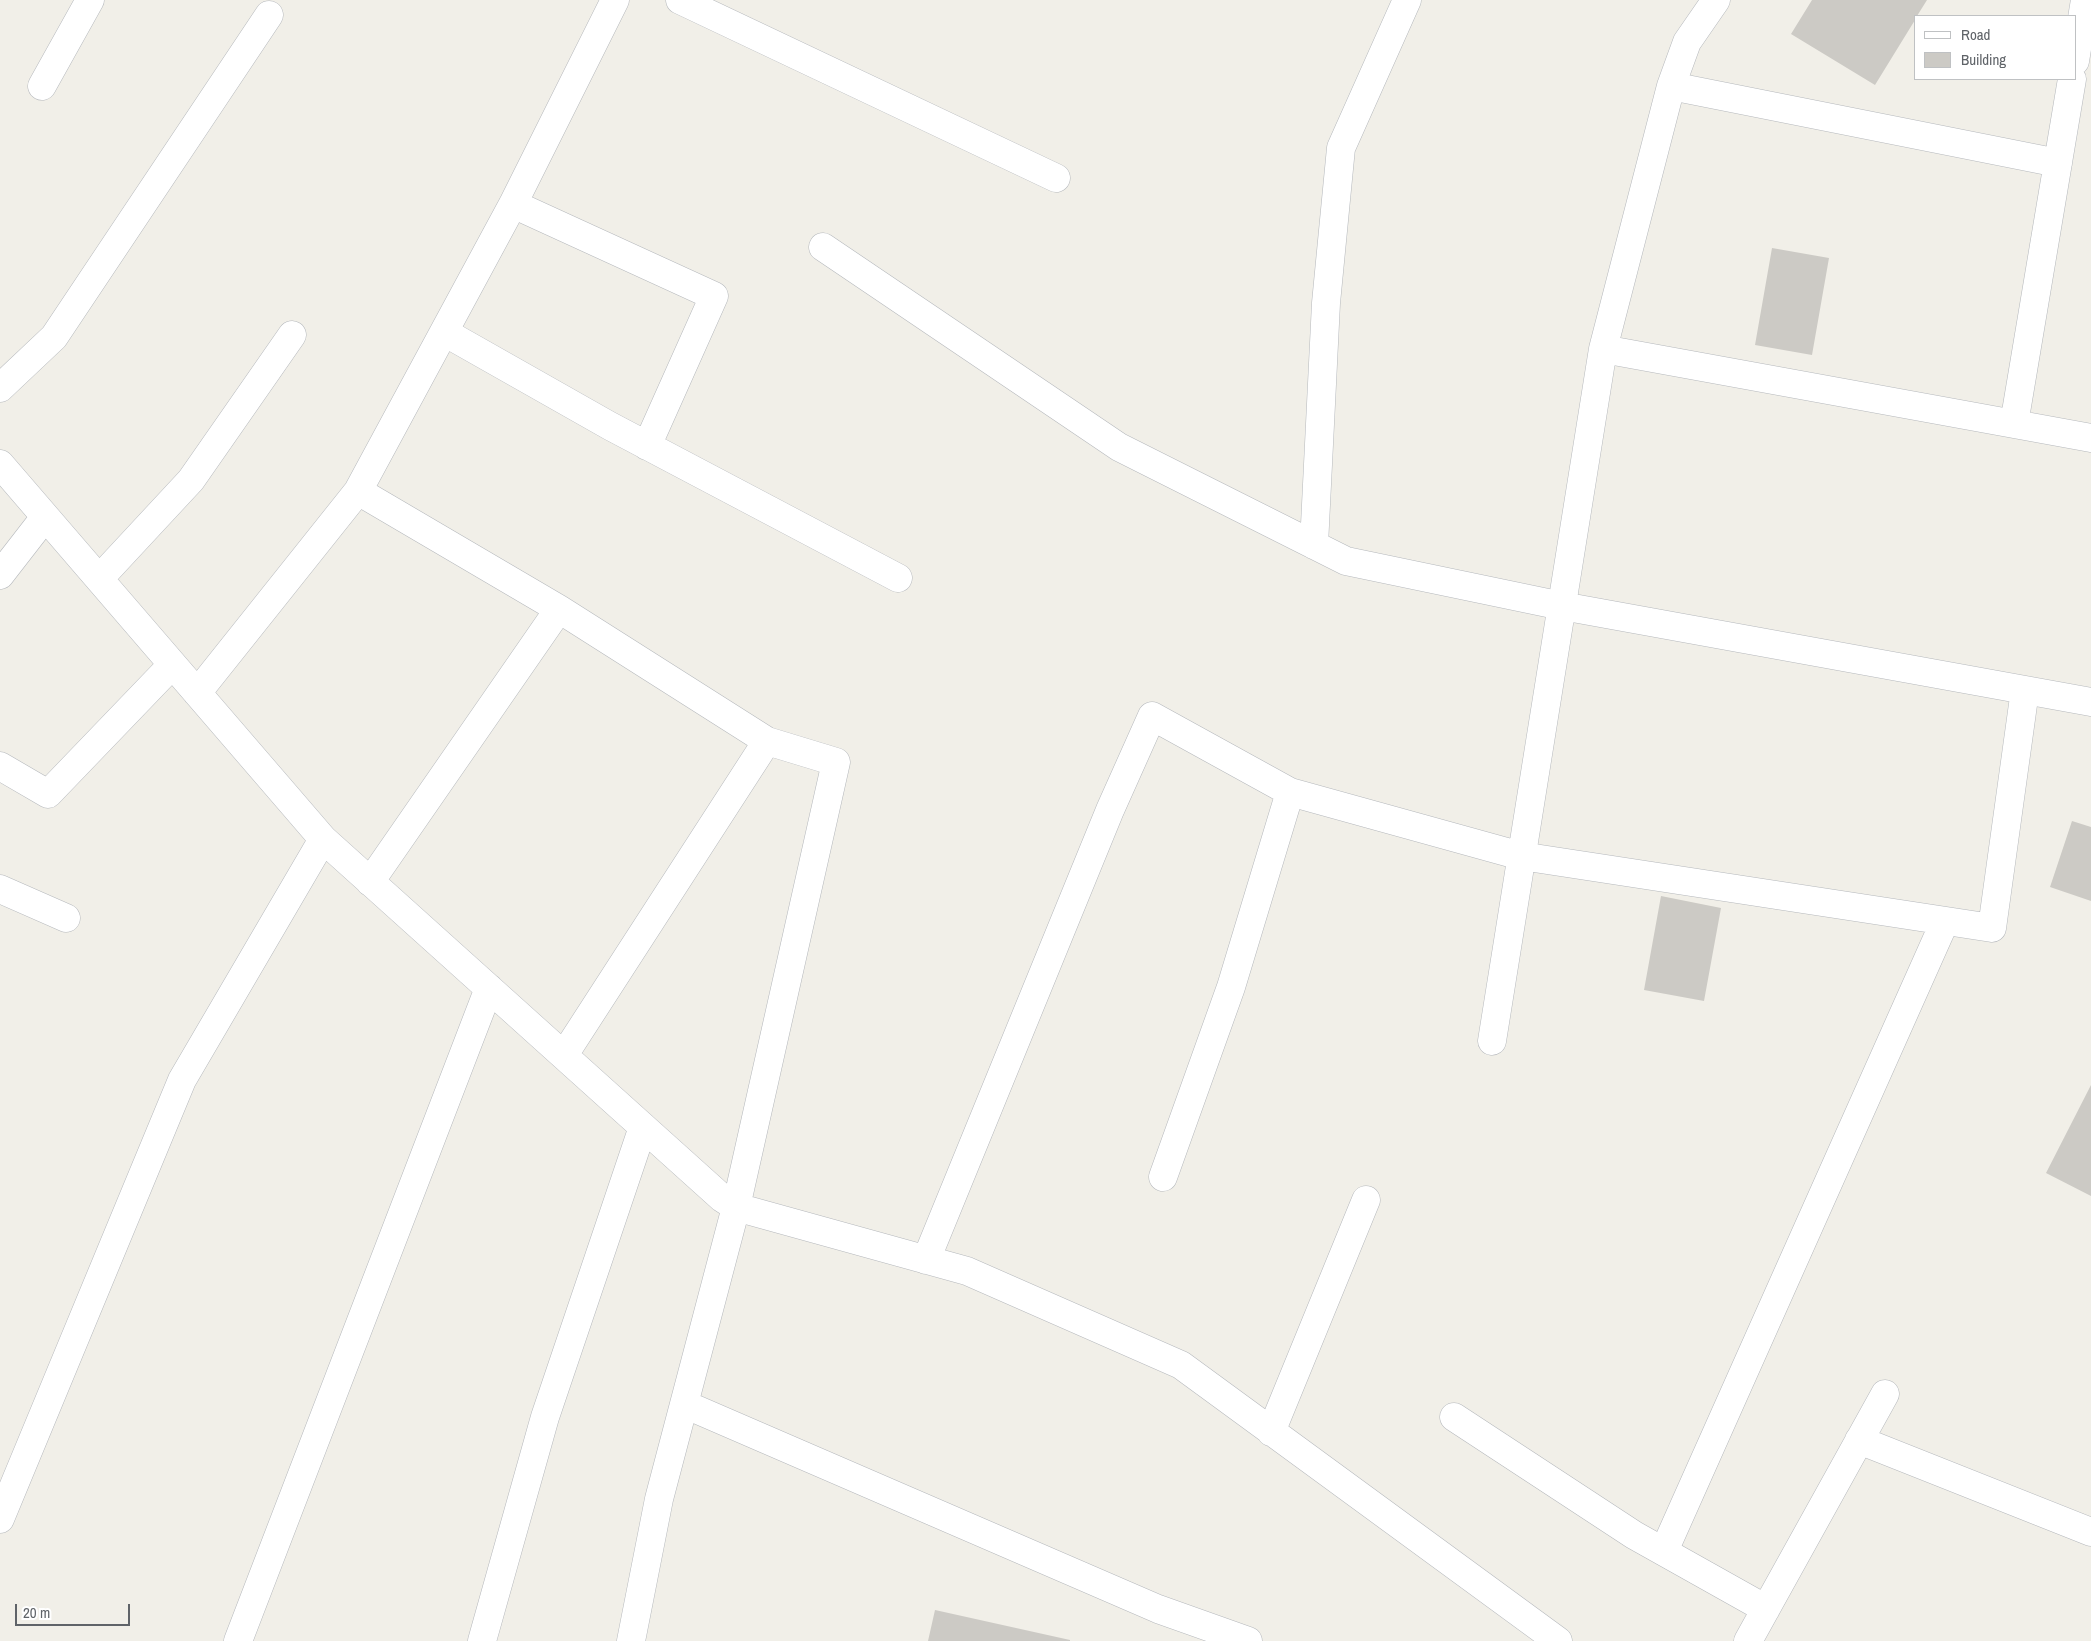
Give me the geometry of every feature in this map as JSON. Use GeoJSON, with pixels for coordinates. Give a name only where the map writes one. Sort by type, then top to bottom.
{"type":"FeatureCollection","features":[{"type":"Feature","properties":{"kind":"street"},"geometry":{"type":"LineString","coordinates":[[42,86],[90,0]]}},
{"type":"Feature","properties":{"kind":"street"},"geometry":{"type":"LineString","coordinates":[[197,693],[358,491],[513,204],[615,0]]}},
{"type":"Feature","properties":{"kind":"street"},"geometry":{"type":"LineString","coordinates":[[680,0],[1056,178]]}},
{"type":"Feature","properties":{"kind":"street"},"geometry":{"type":"LineString","coordinates":[[1314,545],[1326,303],[1341,148],[1407,0]]}},
{"type":"Feature","properties":{"kind":"street"},"geometry":{"type":"LineString","coordinates":[[1492,1041],[1603,349],[1671,86],[1687,42],[1716,0]]}},
{"type":"Feature","properties":{"kind":"street"},"geometry":{"type":"LineString","coordinates":[[2076,55],[2085,0]]}},
{"type":"Feature","properties":{"kind":"street"},"geometry":{"type":"LineString","coordinates":[[0,388],[54,336],[269,15]]}},
{"type":"Feature","properties":{"kind":"street"},"geometry":{"type":"LineString","coordinates":[[2014,424],[2072,80]]}},
{"type":"Feature","properties":{"kind":"street"},"geometry":{"type":"LineString","coordinates":[[1671,86],[2058,163]]}},
{"type":"Feature","properties":{"kind":"street"},"geometry":{"type":"LineString","coordinates":[[513,204],[714,296],[647,446]]}},
{"type":"Feature","properties":{"kind":"street"},"geometry":{"type":"LineString","coordinates":[[823,247],[1119,447],[1346,561],[1562,606],[2091,702]]}},
{"type":"Feature","properties":{"kind":"street"},"geometry":{"type":"LineString","coordinates":[[444,332],[647,446],[898,578]]}},
{"type":"Feature","properties":{"kind":"street"},"geometry":{"type":"LineString","coordinates":[[99,579],[191,480],[292,335]]}},
{"type":"Feature","properties":{"kind":"street"},"geometry":{"type":"LineString","coordinates":[[1603,349],[2091,438]]}},
{"type":"Feature","properties":{"kind":"street"},"geometry":{"type":"LineString","coordinates":[[0,464],[323,839],[722,1198],[736,1207],[967,1271],[1181,1365],[1558,1641]]}},
{"type":"Feature","properties":{"kind":"street"},"geometry":{"type":"LineString","coordinates":[[358,491],[559,609],[767,741],[836,762],[736,1207],[658,1499],[631,1641]]}},
{"type":"Feature","properties":{"kind":"street"},"geometry":{"type":"LineString","coordinates":[[0,575],[46,517]]}},
{"type":"Feature","properties":{"kind":"street"},"geometry":{"type":"LineString","coordinates":[[370,882],[559,609]]}},
{"type":"Feature","properties":{"kind":"street"},"geometry":{"type":"LineString","coordinates":[[0,766],[48,794],[172,665]]}},
{"type":"Feature","properties":{"kind":"street"},"geometry":{"type":"LineString","coordinates":[[926,1260],[1110,810],[1152,716],[1290,792],[1521,856],[1992,928],[2026,690]]}},
{"type":"Feature","properties":{"kind":"street"},"geometry":{"type":"LineString","coordinates":[[564,1055],[767,741]]}},
{"type":"Feature","properties":{"kind":"street"},"geometry":{"type":"LineString","coordinates":[[1163,1177],[1231,987],[1290,792]]}},
{"type":"Feature","properties":{"kind":"street"},"geometry":{"type":"LineString","coordinates":[[0,1519],[182,1080],[323,839]]}},
{"type":"Feature","properties":{"kind":"street"},"geometry":{"type":"LineString","coordinates":[[0,889],[66,918]]}},
{"type":"Feature","properties":{"kind":"street"},"geometry":{"type":"LineString","coordinates":[[1664,1551],[1945,921]]}},
{"type":"Feature","properties":{"kind":"street"},"geometry":{"type":"LineString","coordinates":[[238,1641],[489,988]]}},
{"type":"Feature","properties":{"kind":"street"},"geometry":{"type":"LineString","coordinates":[[482,1641],[546,1417],[643,1127]]}},
{"type":"Feature","properties":{"kind":"street"},"geometry":{"type":"LineString","coordinates":[[1271,1432],[1366,1200]]}},
{"type":"Feature","properties":{"kind":"street"},"geometry":{"type":"LineString","coordinates":[[1748,1641],[1885,1394]]}},
{"type":"Feature","properties":{"kind":"street"},"geometry":{"type":"LineString","coordinates":[[684,1404],[1158,1609],[1248,1641]]}},
{"type":"Feature","properties":{"kind":"street"},"geometry":{"type":"LineString","coordinates":[[1454,1417],[1634,1535],[1766,1609]]}},
{"type":"Feature","properties":{"kind":"street"},"geometry":{"type":"LineString","coordinates":[[1860,1440],[2091,1532]]}},
{"type":"Feature","properties":{"kind":"building"},"geometry":{"type":"Polygon","coordinates":[[[1812,0],[1927,0],[1918,15],[1914,15],[1914,22],[1875,85],[1791,34],[1812,0]]]}},
{"type":"Feature","properties":{"kind":"building"},"geometry":{"type":"Polygon","coordinates":[[[1772,248],[1829,258],[1812,355],[1755,345],[1772,248]]]}},
{"type":"Feature","properties":{"kind":"building"},"geometry":{"type":"Polygon","coordinates":[[[2072,821],[2091,827],[2091,901],[2050,887],[2072,821]]]}},
{"type":"Feature","properties":{"kind":"building"},"geometry":{"type":"Polygon","coordinates":[[[1661,896],[1721,908],[1704,1001],[1644,990],[1661,896]]]}},
{"type":"Feature","properties":{"kind":"building"},"geometry":{"type":"Polygon","coordinates":[[[2091,1085],[2091,1196],[2046,1173],[2091,1085]]]}},
{"type":"Feature","properties":{"kind":"building"},"geometry":{"type":"Polygon","coordinates":[[[935,1610],[1070,1640],[1070,1641],[928,1641],[935,1610]]]}}]}
